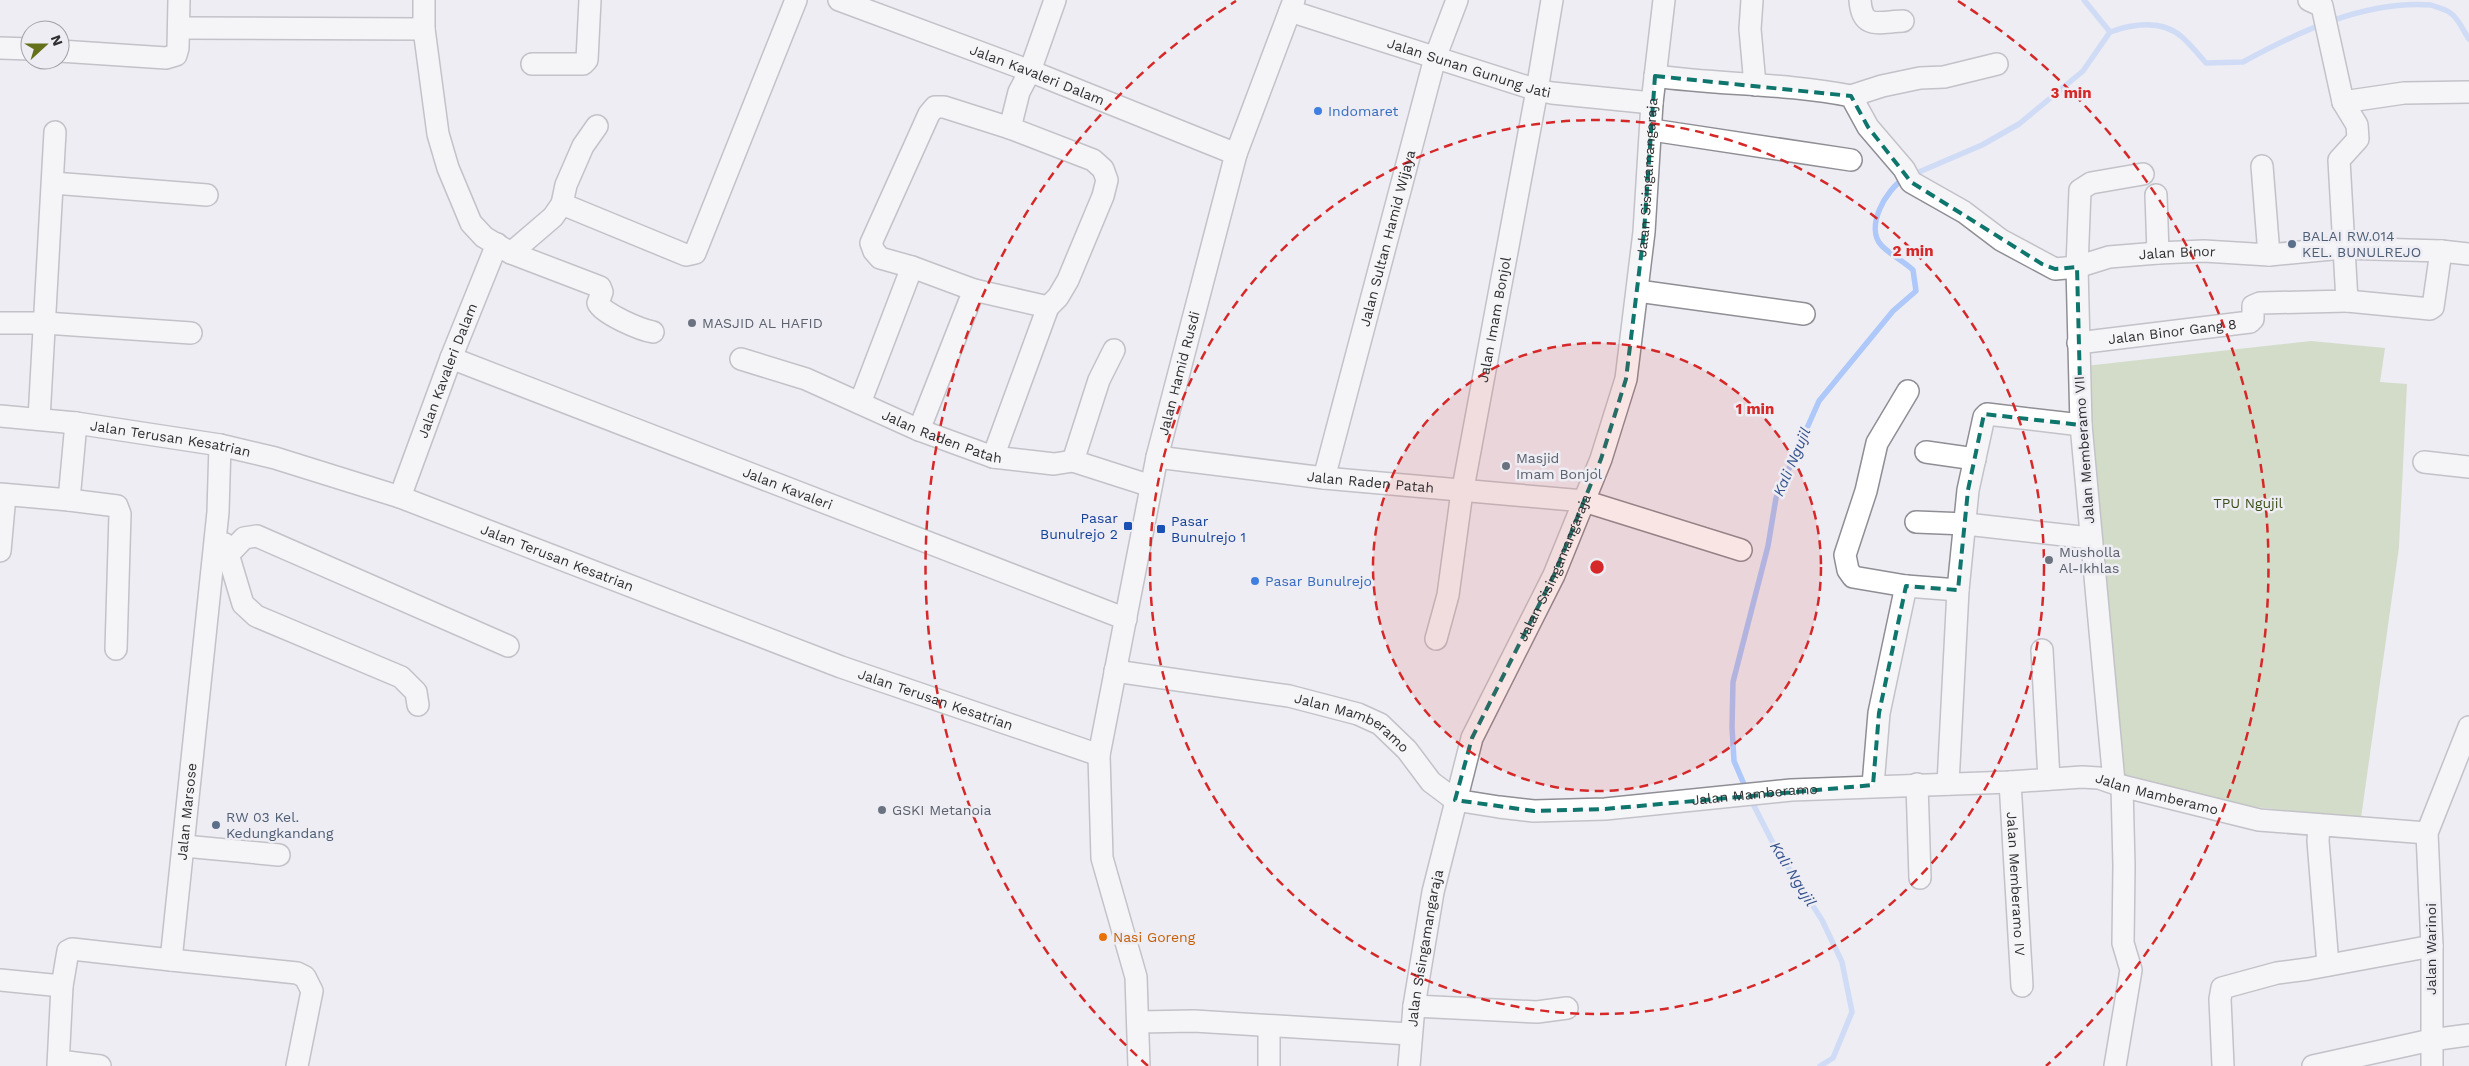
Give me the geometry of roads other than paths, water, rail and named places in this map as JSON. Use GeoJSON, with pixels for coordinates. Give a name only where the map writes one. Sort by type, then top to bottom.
{"type":"FeatureCollection","features":[{"type":"Feature","properties":{"kind":"street"},"geometry":{"type":"LineString","coordinates":[[70,52],[166,58],[176,55],[179,28],[179,0]]}},
{"type":"Feature","properties":{"kind":"street"},"geometry":{"type":"LineString","coordinates":[[424,0],[424,28],[438,134],[448,168],[471,223],[484,237],[504,249],[600,287],[602,292],[598,303],[602,310],[644,330],[653,332]]}},
{"type":"Feature","properties":{"kind":"street"},"geometry":{"type":"LineString","coordinates":[[532,64],[583,64],[586,60],[590,0]]}},
{"type":"Feature","properties":{"kind":"street"},"geometry":{"type":"LineString","coordinates":[[562,204],[686,255],[695,253],[796,0]]}},
{"type":"Feature","properties":{"kind":"street","name":"Jalan Kavaleri Dalam"},"geometry":{"type":"LineString","coordinates":[[839,0],[1030,71],[1236,154]]}},
{"type":"Feature","properties":{"kind":"street"},"geometry":{"type":"LineString","coordinates":[[1010,128],[1019,92],[1030,71],[1055,0]]}},
{"type":"Feature","properties":{"kind":"street","name":"Jalan Sultan Hamid Wijaya"},"geometry":{"type":"LineString","coordinates":[[1324,478],[1435,58],[1457,0]]}},
{"type":"Feature","properties":{"kind":"street","name":"Jalan Imam Bonjol"},"geometry":{"type":"LineString","coordinates":[[1436,639],[1448,595],[1463,489],[1552,0]]}},
{"type":"Feature","properties":{"kind":"street","name":"Jalan Sisingamangaraja"},"geometry":{"type":"LineString","coordinates":[[1409,1066],[1410,1034],[1433,892],[1472,738],[1554,575],[1602,459],[1626,379],[1638,291],[1652,130],[1652,103],[1664,0]]}},
{"type":"Feature","properties":{"kind":"street"},"geometry":{"type":"LineString","coordinates":[[1752,0],[1750,29],[1755,85]]}},
{"type":"Feature","properties":{"kind":"street"},"geometry":{"type":"LineString","coordinates":[[1860,0],[1861,15],[1864,20],[1870,22],[1903,21]]}},
{"type":"Feature","properties":{"kind":"street"},"geometry":{"type":"LineString","coordinates":[[2316,3],[2327,34],[2342,102],[2357,125],[2358,139],[2339,160],[2342,248],[2347,301],[2430,309],[2433,307],[2441,251]]}},
{"type":"Feature","properties":{"kind":"street","name":"Jalan Sunan Gunung Jati"},"geometry":{"type":"LineString","coordinates":[[1292,5],[1435,58],[1537,90],[1552,94],[1652,103]]}},
{"type":"Feature","properties":{"kind":"street","name":"Jalan Hamid Rusdi"},"geometry":{"type":"LineString","coordinates":[[1139,1066],[1136,976],[1102,858],[1099,755],[1157,457],[1236,154],[1292,5]]}},
{"type":"Feature","properties":{"kind":"street"},"geometry":{"type":"LineString","coordinates":[[179,28],[424,28]]}},
{"type":"Feature","properties":{"kind":"street"},"geometry":{"type":"LineString","coordinates":[[0,48],[20,49]]}},
{"type":"Feature","properties":{"kind":"street"},"geometry":{"type":"LineString","coordinates":[[1655,76],[1824,90],[1850,96],[1892,84],[1920,78],[1944,77],[1997,64]]}},
{"type":"Feature","properties":{"kind":"street"},"geometry":{"type":"LineString","coordinates":[[2342,102],[2404,94],[2469,92]]}},
{"type":"Feature","properties":{"kind":"street","name":"Jalan Binor"},"geometry":{"type":"LineString","coordinates":[[1850,96],[1868,127],[1908,175],[1964,212],[2001,240],[2054,269],[2077,267],[2109,257],[2158,253],[2204,252],[2269,255],[2342,248],[2441,251],[2469,254]]}},
{"type":"Feature","properties":{"kind":"street"},"geometry":{"type":"LineString","coordinates":[[994,457],[1048,308],[1058,297],[1068,280],[1104,196],[1106,180],[1103,169],[1093,160],[1010,128],[944,107],[936,108],[929,114],[872,243],[874,251],[880,258],[912,266],[974,290],[1048,308]]}},
{"type":"Feature","properties":{"kind":"street"},"geometry":{"type":"LineString","coordinates":[[504,249],[553,217],[562,204],[566,185],[579,154],[597,126]]}},
{"type":"Feature","properties":{"kind":"street"},"geometry":{"type":"LineString","coordinates":[[1652,130],[1851,160]]}},
{"type":"Feature","properties":{"kind":"street"},"geometry":{"type":"LineString","coordinates":[[39,419],[53,183],[54,132]]}},
{"type":"Feature","properties":{"kind":"street"},"geometry":{"type":"LineString","coordinates":[[2262,166],[2269,255]]}},
{"type":"Feature","properties":{"kind":"street","name":"Jalan Memberamo VII"},"geometry":{"type":"LineString","coordinates":[[2116,1066],[2131,970],[2123,943],[2124,866],[2118,784],[2090,538],[2081,425],[2077,267],[2080,190],[2091,183],[2143,174]]}},
{"type":"Feature","properties":{"kind":"street"},"geometry":{"type":"LineString","coordinates":[[53,183],[207,195]]}},
{"type":"Feature","properties":{"kind":"street"},"geometry":{"type":"LineString","coordinates":[[2156,195],[2158,253]]}},
{"type":"Feature","properties":{"kind":"street","name":"Jalan Kavaleri Dalam"},"geometry":{"type":"LineString","coordinates":[[400,497],[451,358],[504,249]]}},
{"type":"Feature","properties":{"kind":"street"},"geometry":{"type":"LineString","coordinates":[[860,404],[912,266]]}},
{"type":"Feature","properties":{"kind":"street"},"geometry":{"type":"LineString","coordinates":[[920,430],[974,290]]}},
{"type":"Feature","properties":{"kind":"street"},"geometry":{"type":"LineString","coordinates":[[1638,291],[1804,314]]}},
{"type":"Feature","properties":{"kind":"street","name":"Jalan Binor Gang 8"},"geometry":{"type":"LineString","coordinates":[[2078,343],[2250,322],[2253,319],[2253,306],[2260,302],[2347,301]]}},
{"type":"Feature","properties":{"kind":"street"},"geometry":{"type":"LineString","coordinates":[[0,323],[45,323],[191,334]]}},
{"type":"Feature","properties":{"kind":"street"},"geometry":{"type":"LineString","coordinates":[[1073,461],[1099,380],[1114,350]]}},
{"type":"Feature","properties":{"kind":"street","name":"Jalan Kavaleri"},"geometry":{"type":"LineString","coordinates":[[451,358],[1126,619]]}},
{"type":"Feature","properties":{"kind":"street","name":"Jalan Raden Patah"},"geometry":{"type":"LineString","coordinates":[[741,358],[806,379],[920,430],[994,457],[1054,464],[1073,461],[1151,486]]}},
{"type":"Feature","properties":{"kind":"street"},"geometry":{"type":"LineString","coordinates":[[1908,391],[1877,443],[1866,491],[1845,555],[1848,570],[1853,577],[1906,586],[1958,590]]}},
{"type":"Feature","properties":{"kind":"street"},"geometry":{"type":"LineString","coordinates":[[1948,784],[1958,590],[1968,490],[1983,420],[1987,414],[2081,425]]}},
{"type":"Feature","properties":{"kind":"street","name":"Jalan Terusan Kesatrian"},"geometry":{"type":"LineString","coordinates":[[0,416],[76,423],[220,445],[275,458],[400,497],[840,667],[1099,755]]}},
{"type":"Feature","properties":{"kind":"street"},"geometry":{"type":"LineString","coordinates":[[69,500],[76,423]]}},
{"type":"Feature","properties":{"kind":"street","name":"Jalan Marsose"},"geometry":{"type":"LineString","coordinates":[[171,960],[218,512],[220,445]]}},
{"type":"Feature","properties":{"kind":"street"},"geometry":{"type":"LineString","coordinates":[[1926,452],[1975,458]]}},
{"type":"Feature","properties":{"kind":"street","name":"Jalan Raden Patah"},"geometry":{"type":"LineString","coordinates":[[1157,457],[1324,478],[1584,501],[1741,550]]}},
{"type":"Feature","properties":{"kind":"street"},"geometry":{"type":"LineString","coordinates":[[2424,462],[2469,468]]}},
{"type":"Feature","properties":{"kind":"street"},"geometry":{"type":"LineString","coordinates":[[0,551],[3,495],[117,506],[120,514],[116,649]]}},
{"type":"Feature","properties":{"kind":"street"},"geometry":{"type":"LineString","coordinates":[[218,512],[227,556],[243,604],[256,616],[400,677],[416,692],[418,705]]}},
{"type":"Feature","properties":{"kind":"street"},"geometry":{"type":"LineString","coordinates":[[1916,522],[1966,524],[2090,538]]}},
{"type":"Feature","properties":{"kind":"street"},"geometry":{"type":"LineString","coordinates":[[227,556],[244,538],[257,536],[508,646]]}},
{"type":"Feature","properties":{"kind":"street"},"geometry":{"type":"LineString","coordinates":[[1873,785],[1879,713],[1906,586]]}},
{"type":"Feature","properties":{"kind":"street"},"geometry":{"type":"LineString","coordinates":[[2042,650],[2049,779]]}},
{"type":"Feature","properties":{"kind":"street","name":"Jalan Mamberamo"},"geometry":{"type":"LineString","coordinates":[[1115,672],[1289,696],[1358,714],[1380,724],[1407,750],[1430,782],[1455,800],[1499,808],[1534,811],[1605,809],[1791,790],[1873,785],[2010,782],[2082,777],[2118,784],[2259,820],[2428,833]]}},
{"type":"Feature","properties":{"kind":"street"},"geometry":{"type":"LineString","coordinates":[[2428,833],[2460,776],[2469,726]]}},
{"type":"Feature","properties":{"kind":"street","name":"Jalan Memberamo IV"},"geometry":{"type":"LineString","coordinates":[[2010,782],[2022,986]]}},
{"type":"Feature","properties":{"kind":"street"},"geometry":{"type":"LineString","coordinates":[[1917,784],[1920,878]]}},
{"type":"Feature","properties":{"kind":"street"},"geometry":{"type":"LineString","coordinates":[[2319,825],[2318,841],[2328,965]]}},
{"type":"Feature","properties":{"kind":"street","name":"Jalan Warinoi"},"geometry":{"type":"LineString","coordinates":[[2428,833],[2432,946],[2432,1066]]}},
{"type":"Feature","properties":{"kind":"street"},"geometry":{"type":"LineString","coordinates":[[184,846],[279,855]]}},
{"type":"Feature","properties":{"kind":"street"},"geometry":{"type":"LineString","coordinates":[[2223,1066],[2220,999],[2222,988],[2276,973],[2432,946]]}},
{"type":"Feature","properties":{"kind":"street"},"geometry":{"type":"LineString","coordinates":[[100,1066],[58,1064],[62,986],[68,951],[72,949],[297,973],[305,977],[312,992],[297,1066]]}},
{"type":"Feature","properties":{"kind":"street"},"geometry":{"type":"LineString","coordinates":[[0,980],[62,986]]}},
{"type":"Feature","properties":{"kind":"street"},"geometry":{"type":"LineString","coordinates":[[1414,1006],[1537,1012],[1567,1008]]}},
{"type":"Feature","properties":{"kind":"street"},"geometry":{"type":"LineString","coordinates":[[1138,1022],[1194,1022],[1410,1034]]}},
{"type":"Feature","properties":{"kind":"street"},"geometry":{"type":"LineString","coordinates":[[1269,1026],[1269,1066]]}},
{"type":"Feature","properties":{"kind":"street"},"geometry":{"type":"LineString","coordinates":[[2313,1066],[2431,1040],[2469,1035]]}},
{"type":"Feature","properties":{"kind":"waterway","name":"Kali Ngujil"},"geometry":{"type":"LineString","coordinates":[[1912,175],[1982,145],[2019,124],[2083,71],[2110,32],[2084,0]]}},
{"type":"Feature","properties":{"kind":"waterway"},"geometry":{"type":"LineString","coordinates":[[2110,32],[2137,25],[2156,25],[2174,31],[2182,37],[2206,63],[2243,62],[2309,29],[2333,20],[2382,8],[2406,5],[2431,5],[2445,10],[2452,15],[2469,39]]}},
{"type":"Feature","properties":{"kind":"waterway","name":"Kali Ngujil"},"geometry":{"type":"LineString","coordinates":[[1746,789],[1734,761],[1732,727],[1733,682],[1768,546],[1776,498],[1819,401],[1893,311],[1916,291],[1913,270],[1882,246],[1877,238],[1875,229],[1876,220],[1884,200],[1890,191],[1904,179]]}},
{"type":"Feature","properties":{"kind":"waterway","name":"Kali Ngujil"},"geometry":{"type":"LineString","coordinates":[[1750,798],[1775,847],[1822,920],[1842,962],[1852,1012],[1833,1058],[1820,1066]]}},
{"type":"Feature","properties":{"kind":"place","name":"Indomaret"},"geometry":{"type":"Point","coordinates":[1318,111]}},
{"type":"Feature","properties":{"kind":"place","name":"BALAI RW.014 KEL. BUNULREJO"},"geometry":{"type":"Point","coordinates":[2292,244]}},
{"type":"Feature","properties":{"kind":"place","name":"MASJID AL HAFID"},"geometry":{"type":"Point","coordinates":[692,323]}},
{"type":"Feature","properties":{"kind":"place","name":"Masjid Imam Bonjol"},"geometry":{"type":"Point","coordinates":[1506,466]}},
{"type":"Feature","properties":{"kind":"place","name":"Pasar Bunulrejo 2"},"geometry":{"type":"Point","coordinates":[1128,526]}},
{"type":"Feature","properties":{"kind":"place","name":"Pasar Bunulrejo 1"},"geometry":{"type":"Point","coordinates":[1161,529]}},
{"type":"Feature","properties":{"kind":"place","name":"Musholla Al-Ikhlas"},"geometry":{"type":"Point","coordinates":[2049,560]}},
{"type":"Feature","properties":{"kind":"place","name":"Pasar Bunulrejo"},"geometry":{"type":"Point","coordinates":[1255,581]}},
{"type":"Feature","properties":{"kind":"place","name":"GSKI Metanoia"},"geometry":{"type":"Point","coordinates":[882,810]}},
{"type":"Feature","properties":{"kind":"place","name":"RW 03 Kel. Kedungkandang"},"geometry":{"type":"Point","coordinates":[216,825]}},
{"type":"Feature","properties":{"kind":"place","name":"Nasi Goreng"},"geometry":{"type":"Point","coordinates":[1103,937]}},
{"type":"Feature","properties":{"kind":"park label","name":"TPU Ngujil"},"geometry":{"type":"Point","coordinates":[2248,503]}}]}
